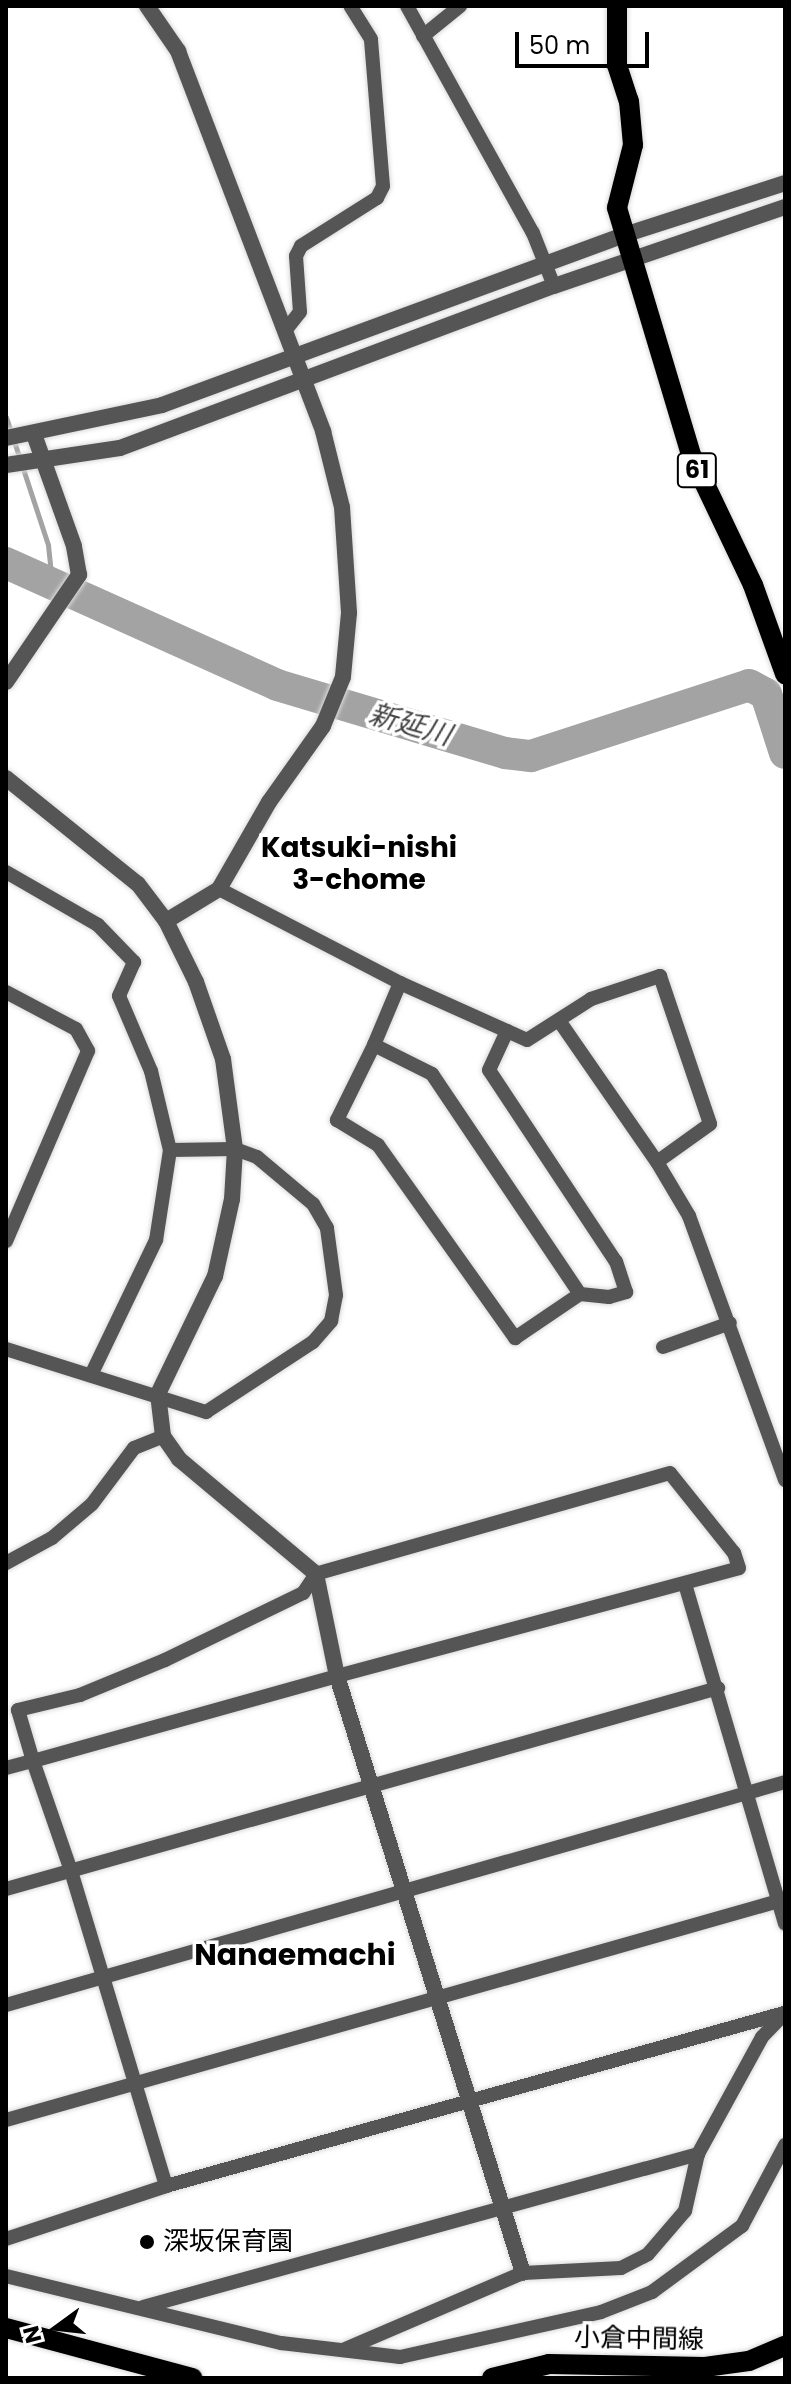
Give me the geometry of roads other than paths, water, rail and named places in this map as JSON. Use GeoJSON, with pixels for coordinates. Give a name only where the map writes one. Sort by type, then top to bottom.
{"type":"FeatureCollection","features":[{"type":"Feature","properties":{"kind":"main road","name":"61"},"geometry":{"type":"LineString","coordinates":[[617,6],[617,65],[629,101],[633,145],[617,193],[624,235],[691,455],[753,585],[785,674]]}},
{"type":"Feature","properties":{"kind":"main road"},"geometry":{"type":"LineString","coordinates":[[6,2328],[192,2378]]}},
{"type":"Feature","properties":{"kind":"main road","name":"小倉中間線"},"geometry":{"type":"LineString","coordinates":[[492,2378],[549,2364],[705,2367],[749,2361],[785,2346]]}},
{"type":"Feature","properties":{"kind":"street"},"geometry":{"type":"LineString","coordinates":[[147,6],[178,51],[305,380],[342,507],[349,613],[343,677],[323,726],[269,802],[219,889],[166,921]]}},
{"type":"Feature","properties":{"kind":"street"},"geometry":{"type":"LineString","coordinates":[[285,331],[300,312],[296,256],[301,246],[377,198],[383,186],[371,39],[350,6]]}},
{"type":"Feature","properties":{"kind":"street"},"geometry":{"type":"LineString","coordinates":[[407,6],[554,286]]}},
{"type":"Feature","properties":{"kind":"street"},"geometry":{"type":"LineString","coordinates":[[423,36],[460,6]]}},
{"type":"Feature","properties":{"kind":"street"},"geometry":{"type":"LineString","coordinates":[[6,438],[162,405],[624,235],[785,183]]}},
{"type":"Feature","properties":{"kind":"street"},"geometry":{"type":"LineString","coordinates":[[6,465],[120,448],[631,258],[785,207]]}},
{"type":"Feature","properties":{"kind":"street"},"geometry":{"type":"LineString","coordinates":[[6,682],[79,575],[74,546],[34,434]]}},
{"type":"Feature","properties":{"kind":"street"},"geometry":{"type":"LineString","coordinates":[[6,778],[138,884],[166,921],[196,982],[223,1059],[235,1149],[232,1199],[215,1276],[158,1394],[163,1436],[179,1459],[316,1574],[337,1676],[523,2273]]}},
{"type":"Feature","properties":{"kind":"street"},"geometry":{"type":"LineString","coordinates":[[6,872],[98,925],[134,962],[119,996],[151,1071],[170,1150],[156,1240],[91,1375]]}},
{"type":"Feature","properties":{"kind":"street"},"geometry":{"type":"LineString","coordinates":[[219,889],[400,983],[527,1040],[560,1022],[591,999],[660,976],[710,1124],[657,1162]]}},
{"type":"Feature","properties":{"kind":"street"},"geometry":{"type":"LineString","coordinates":[[400,983],[337,1120],[378,1145],[515,1338],[580,1294],[609,1297],[626,1292],[616,1262],[489,1070],[507,1031]]}},
{"type":"Feature","properties":{"kind":"street"},"geometry":{"type":"LineString","coordinates":[[6,992],[76,1029],[88,1051],[6,1241]]}},
{"type":"Feature","properties":{"kind":"street"},"geometry":{"type":"LineString","coordinates":[[560,1022],[657,1162],[689,1216],[785,1480]]}},
{"type":"Feature","properties":{"kind":"street"},"geometry":{"type":"LineString","coordinates":[[374,1045],[432,1074],[580,1294]]}},
{"type":"Feature","properties":{"kind":"street"},"geometry":{"type":"LineString","coordinates":[[6,1349],[158,1394],[206,1412],[313,1342],[331,1321],[336,1295],[327,1228],[313,1204],[257,1157],[235,1149],[170,1150]]}},
{"type":"Feature","properties":{"kind":"street"},"geometry":{"type":"LineString","coordinates":[[663,1347],[730,1323]]}},
{"type":"Feature","properties":{"kind":"street"},"geometry":{"type":"LineString","coordinates":[[6,1563],[52,1538],[92,1504],[134,1448],[163,1436]]}},
{"type":"Feature","properties":{"kind":"street"},"geometry":{"type":"LineString","coordinates":[[6,1768],[33,1761],[337,1676],[739,1568],[710,1517],[670,1473],[316,1574],[303,1593],[165,1660],[80,1695],[18,1710],[33,1761],[71,1871],[166,2186]]}},
{"type":"Feature","properties":{"kind":"street"},"geometry":{"type":"LineString","coordinates":[[685,1584],[749,1792],[785,1924]]}},
{"type":"Feature","properties":{"kind":"street"},"geometry":{"type":"LineString","coordinates":[[6,1889],[718,1688]]}},
{"type":"Feature","properties":{"kind":"street"},"geometry":{"type":"LineString","coordinates":[[6,2005],[785,1782]]}},
{"type":"Feature","properties":{"kind":"street"},"geometry":{"type":"LineString","coordinates":[[6,2120],[134,2081],[779,1901]]}},
{"type":"Feature","properties":{"kind":"street"},"geometry":{"type":"LineString","coordinates":[[6,2239],[166,2186],[470,2104],[682,2038],[785,2013]]}},
{"type":"Feature","properties":{"kind":"street"},"geometry":{"type":"LineString","coordinates":[[343,2350],[523,2273],[621,2268],[648,2254],[685,2211],[698,2154],[762,2037],[785,2013]]}},
{"type":"Feature","properties":{"kind":"street"},"geometry":{"type":"LineString","coordinates":[[6,2276],[133,2310],[167,2313],[281,2343],[400,2357],[479,2344],[601,2312],[652,2292],[742,2226],[785,2145]]}},
{"type":"Feature","properties":{"kind":"street"},"geometry":{"type":"LineString","coordinates":[[133,2310],[698,2154]]}},
{"type":"Feature","properties":{"kind":"waterway"},"geometry":{"type":"LineString","coordinates":[[6,417],[48,545],[52,581]]}},
{"type":"Feature","properties":{"kind":"waterway","name":"新延川"},"geometry":{"type":"LineString","coordinates":[[6,563],[277,685],[505,753],[531,756],[749,685],[766,694],[785,753]]}},
{"type":"Feature","properties":{"kind":"place","name":"深坂保育園"},"geometry":{"type":"Point","coordinates":[147,2242]}},
{"type":"Feature","properties":{"kind":"district","name":"Katsuki-nishi 3-chome"},"geometry":{"type":"Point","coordinates":[359,864]}},
{"type":"Feature","properties":{"kind":"district","name":"Nanaemachi"},"geometry":{"type":"Point","coordinates":[295,1955]}}]}
